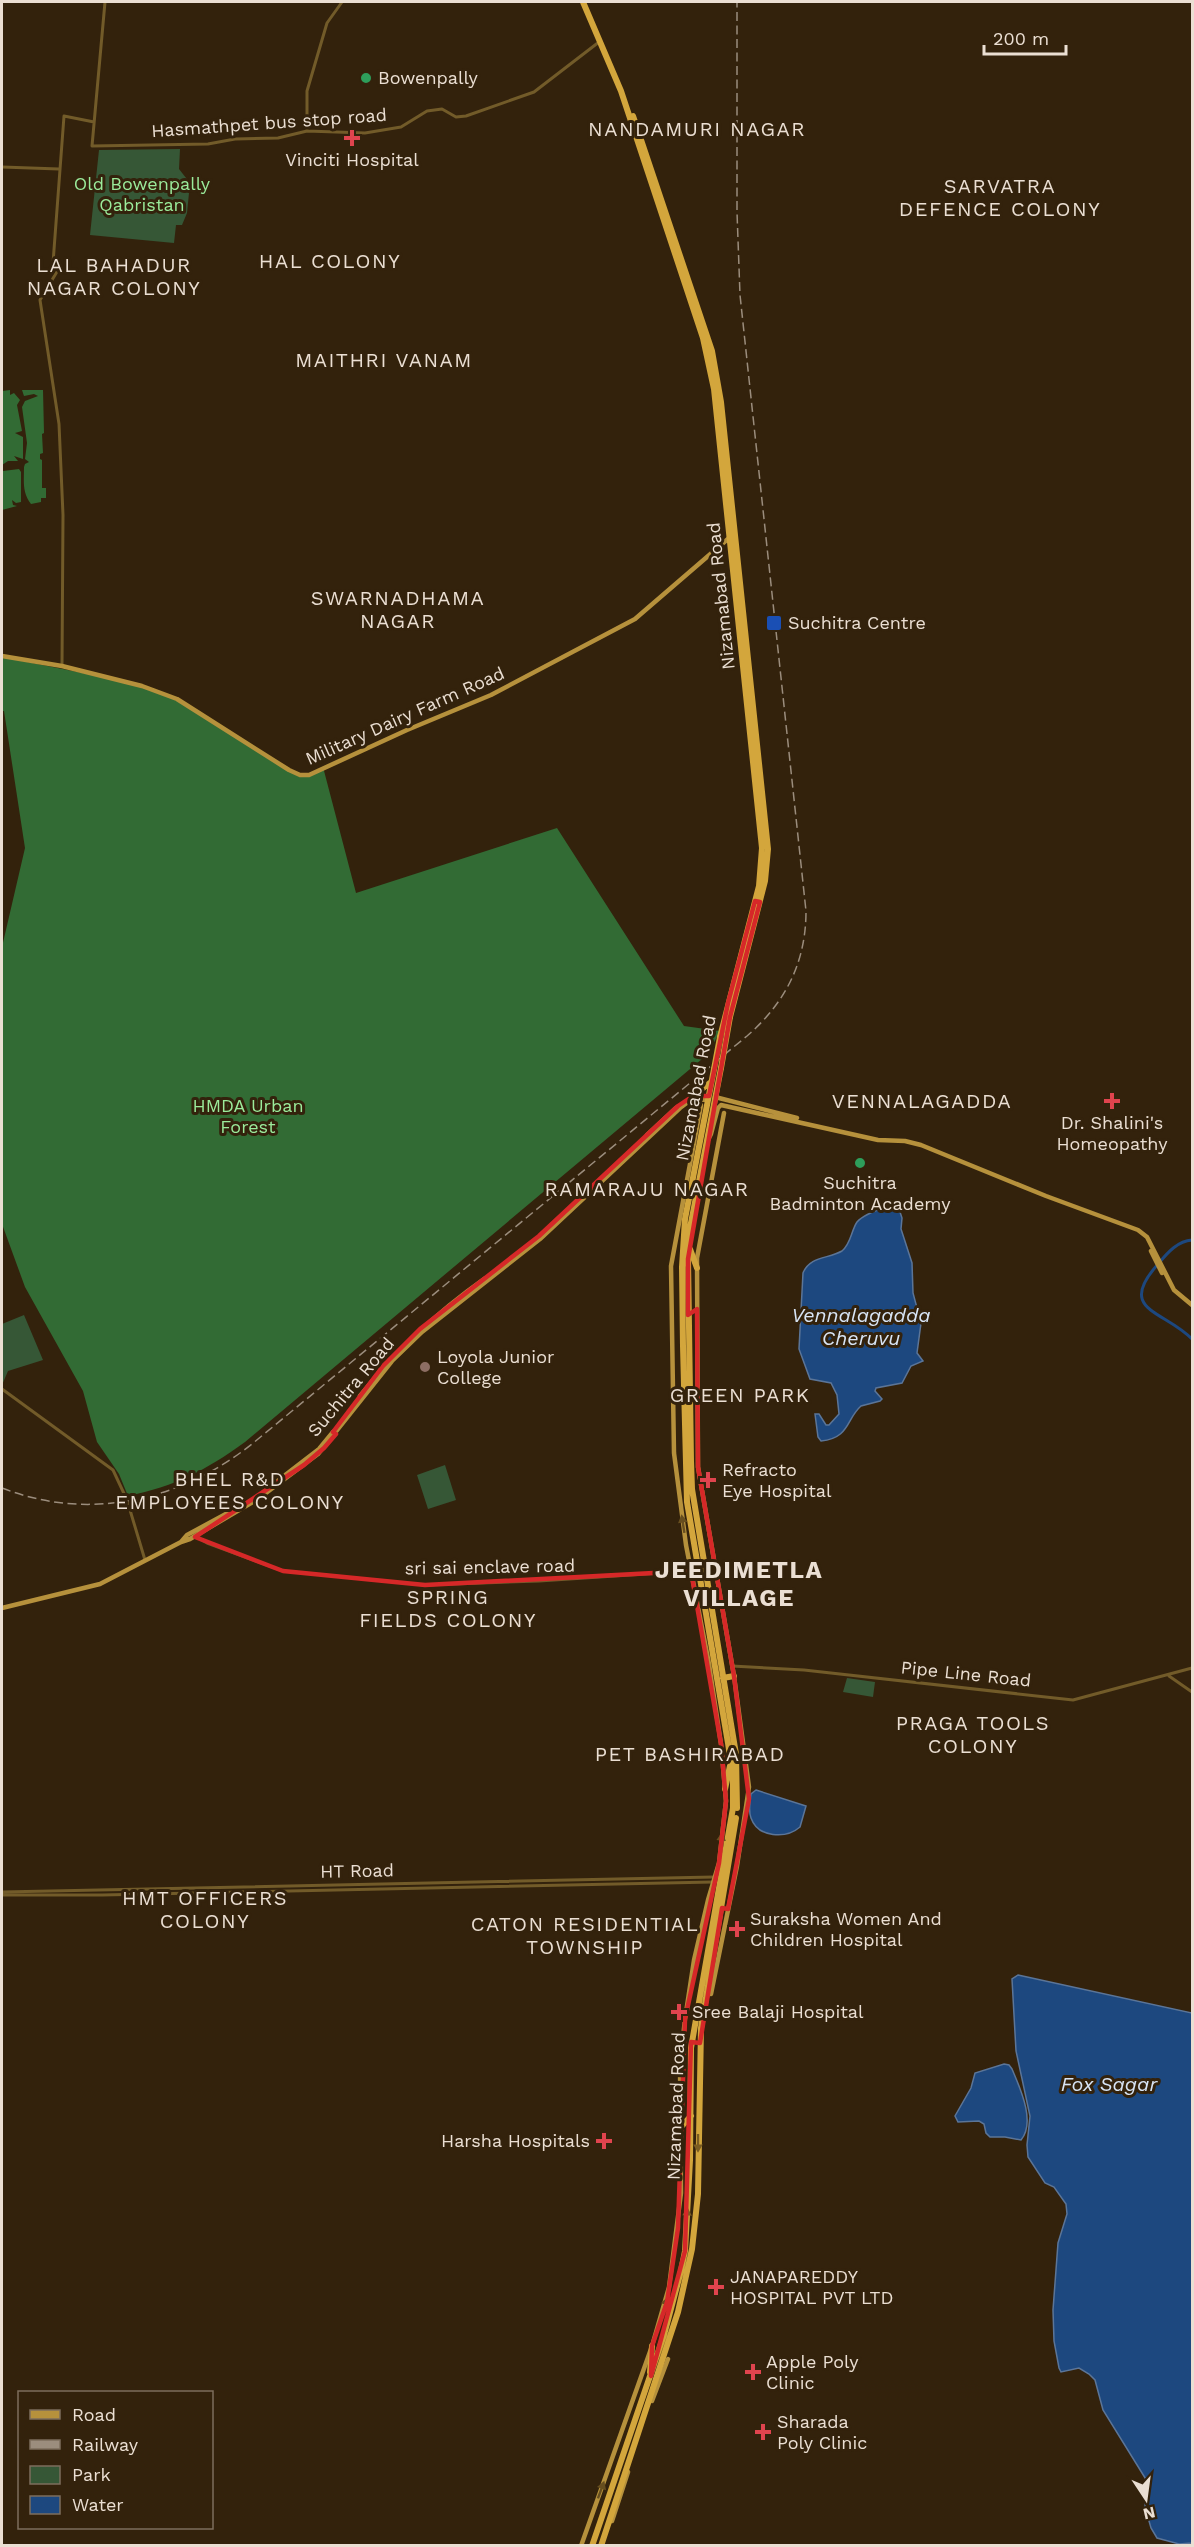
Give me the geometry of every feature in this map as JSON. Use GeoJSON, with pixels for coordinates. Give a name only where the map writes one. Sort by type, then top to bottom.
{"type":"FeatureCollection","features":[{"type":"Feature","properties":{"kind":"highway","name":"Nizamabad Road"},"geometry":{"type":"LineString","coordinates":[[585,2],[599,42],[621,92],[703,332]]}},
{"type":"Feature","properties":{"kind":"highway","name":"Nizamabad Road"},"geometry":{"type":"LineString","coordinates":[[585,2],[623,88],[703,332],[728,490],[749,690]]}},
{"type":"Feature","properties":{"kind":"highway","name":"Nizamabad Road"},"geometry":{"type":"LineString","coordinates":[[592,2546],[651,2376],[676,2294],[685,2251],[691,2116],[691,2045],[717,1931],[725,1908],[735,1832],[738,1771],[687,1502],[688,1245],[701,1151],[706,1142],[712,1099],[711,1082],[718,1069],[720,1037],[765,880],[768,849],[729,538],[728,490]]}},
{"type":"Feature","properties":{"kind":"highway","name":"Nizamabad Road"},"geometry":{"type":"LineString","coordinates":[[602,2546],[666,2357],[680,2301],[698,2194],[699,2045],[734,1808],[723,1678],[694,1501],[687,1395],[682,1245],[718,1069],[758,902]]}},
{"type":"Feature","properties":{"kind":"highway"},"geometry":{"type":"LineString","coordinates":[[693,1096],[711,1082]]}},
{"type":"Feature","properties":{"kind":"highway"},"geometry":{"type":"LineString","coordinates":[[688,1245],[697,1268]]}},
{"type":"Feature","properties":{"kind":"highway"},"geometry":{"type":"LineString","coordinates":[[688,1315],[697,1309]]}},
{"type":"Feature","properties":{"kind":"highway"},"geometry":{"type":"LineString","coordinates":[[694,1501],[704,1499]]}},
{"type":"Feature","properties":{"kind":"highway"},"geometry":{"type":"LineString","coordinates":[[686,1543],[694,1541]]}},
{"type":"Feature","properties":{"kind":"highway"},"geometry":{"type":"LineString","coordinates":[[723,1678],[734,1676]]}},
{"type":"Feature","properties":{"kind":"highway"},"geometry":{"type":"LineString","coordinates":[[725,1789],[731,1762]]}},
{"type":"Feature","properties":{"kind":"highway"},"geometry":{"type":"LineString","coordinates":[[710,1970],[714,1980]]}},
{"type":"Feature","properties":{"kind":"highway"},"geometry":{"type":"LineString","coordinates":[[691,2045],[699,2045]]}},
{"type":"Feature","properties":{"kind":"highway"},"geometry":{"type":"LineString","coordinates":[[680,2128],[691,2116]]}},
{"type":"Feature","properties":{"kind":"highway"},"geometry":{"type":"LineString","coordinates":[[651,2376],[652,2346]]}},
{"type":"Feature","properties":{"kind":"highway"},"geometry":{"type":"LineString","coordinates":[[666,2357],[672,2346]]}},
{"type":"Feature","properties":{"kind":"highway"},"geometry":{"type":"LineString","coordinates":[[636,2389],[645,2392]]}},
{"type":"Feature","properties":{"kind":"main road","name":"Military Dairy Farm Road"},"geometry":{"type":"LineString","coordinates":[[2,656],[62,666],[142,686],[177,699],[289,770],[300,775],[309,775],[491,695],[635,619],[729,538]]}},
{"type":"Feature","properties":{"kind":"main road"},"geometry":{"type":"LineString","coordinates":[[693,1096],[883,1140]]}},
{"type":"Feature","properties":{"kind":"main road","name":"Suchitra Road"},"geometry":{"type":"LineString","coordinates":[[2,1608],[96,1585],[181,1542],[255,1497],[312,1454],[334,1433],[396,1352],[420,1329],[539,1236],[664,1118],[693,1096]]}},
{"type":"Feature","properties":{"kind":"main road"},"geometry":{"type":"LineString","coordinates":[[688,1102],[696,1098],[712,1099]]}},
{"type":"Feature","properties":{"kind":"main road","name":"Nizamabad Road"},"geometry":{"type":"LineString","coordinates":[[581,2546],[667,2302],[681,2193],[680,2065],[694,1960],[719,1863],[726,1801],[723,1754],[710,1668],[675,1474],[671,1266],[701,1106],[697,1101],[688,1102]]}},
{"type":"Feature","properties":{"kind":"main road","name":"Suchitra Road"},"geometry":{"type":"LineString","coordinates":[[472,1289],[540,1239],[688,1102]]}},
{"type":"Feature","properties":{"kind":"main road"},"geometry":{"type":"LineString","coordinates":[[706,1142],[711,1134],[719,1106],[883,1140],[915,1143],[1046,1196],[1131,1226],[1145,1235],[1174,1290],[1192,1306]]}},
{"type":"Feature","properties":{"kind":"main road","name":"Nizamabad Road"},"geometry":{"type":"LineString","coordinates":[[724,1113],[697,1268],[697,1309],[698,1456],[734,1676],[749,1787],[725,1908]]}},
{"type":"Feature","properties":{"kind":"main road","name":"Nizamabad Road"},"geometry":{"type":"LineString","coordinates":[[711,1994],[717,1931]]}},
{"type":"Feature","properties":{"kind":"street","name":"Hasmathpet bus stop road"},"geometry":{"type":"LineString","coordinates":[[105,2],[92,146],[208,144],[235,139],[278,138],[307,131],[365,133],[401,127],[427,111],[446,110],[456,117],[477,113],[534,92],[599,42]]}},
{"type":"Feature","properties":{"kind":"street"},"geometry":{"type":"LineString","coordinates":[[307,131],[307,91],[327,23],[342,2]]}},
{"type":"Feature","properties":{"kind":"street"},"geometry":{"type":"LineString","coordinates":[[62,666],[63,514],[59,424],[40,300],[58,270],[53,263],[63,116],[94,122]]}},
{"type":"Feature","properties":{"kind":"street"},"geometry":{"type":"LineString","coordinates":[[2,168],[60,169]]}},
{"type":"Feature","properties":{"kind":"street"},"geometry":{"type":"LineString","coordinates":[[2,1389],[113,1470],[127,1500],[145,1560]]}},
{"type":"Feature","properties":{"kind":"street","name":"sri sai enclave road"},"geometry":{"type":"LineString","coordinates":[[192,1535],[207,1543],[283,1571],[425,1585],[607,1578],[691,1571]]}},
{"type":"Feature","properties":{"kind":"street","name":"Pipe Line Road"},"geometry":{"type":"LineString","coordinates":[[732,1666],[804,1670],[1073,1700],[1192,1668]]}},
{"type":"Feature","properties":{"kind":"street"},"geometry":{"type":"LineString","coordinates":[[1169,1676],[1192,1692]]}},
{"type":"Feature","properties":{"kind":"street","name":"HT Road"},"geometry":{"type":"LineString","coordinates":[[2,1893],[714,1880]]}},
{"type":"Feature","properties":{"kind":"highlighted area"},"geometry":{"type":"Polygon","coordinates":[[[755,901],[760,902],[730,1017],[688,1259],[688,1315],[697,1309],[698,1467],[734,1676],[749,1799],[728,1909],[722,1908],[700,2043],[691,2042],[685,2251],[651,2376],[652,2346],[667,2302],[678,2228],[685,2019],[719,1863],[726,1801],[721,1744],[691,1571],[425,1585],[283,1571],[195,1537],[304,1465],[324,1448],[336,1434],[333,1432],[383,1366],[420,1329],[539,1236],[678,1106],[693,1096],[709,1096],[728,1003],[755,901]]]}},
{"type":"Feature","properties":{"kind":"green space","name":"Old Bowenpally Qabristan"},"geometry":{"type":"Polygon","coordinates":[[[180,149],[179,169],[190,183],[187,213],[182,225],[176,225],[174,243],[90,235],[99,150],[180,149]]]}},
{"type":"Feature","properties":{"kind":"green space"},"geometry":{"type":"Polygon","coordinates":[[[10,390],[10,395],[14,393],[20,400],[17,405],[22,431],[15,433],[23,437],[23,459],[14,456],[18,461],[8,461],[2,465],[2,391],[10,390]]]}},
{"type":"Feature","properties":{"kind":"green space"},"geometry":{"type":"Polygon","coordinates":[[[22,390],[43,390],[44,433],[42,434],[43,453],[40,454],[40,459],[42,460],[42,488],[46,488],[46,498],[41,498],[41,502],[31,504],[24,487],[24,467],[29,462],[25,459],[27,443],[22,407],[25,401],[38,396],[34,394],[24,396],[22,390]]]}},
{"type":"Feature","properties":{"kind":"green space"},"geometry":{"type":"Polygon","coordinates":[[[2,467],[3,471],[19,469],[21,472],[21,502],[16,503],[12,500],[13,505],[17,506],[2,510],[2,467]]]}},
{"type":"Feature","properties":{"kind":"green space","name":"HMDA Urban Forest"},"geometry":{"type":"Polygon","coordinates":[[[2,657],[128,682],[181,700],[296,774],[307,774],[323,767],[356,893],[557,828],[684,1026],[720,1031],[708,1054],[245,1442],[189,1476],[128,1496],[119,1474],[97,1442],[83,1391],[25,1287],[2,1224],[2,947],[25,848],[4,711],[2,711],[2,657]]]}},
{"type":"Feature","properties":{"kind":"green space"},"geometry":{"type":"Polygon","coordinates":[[[24,1315],[43,1360],[8,1371],[2,1385],[2,1324],[24,1315]]]}},
{"type":"Feature","properties":{"kind":"green space"},"geometry":{"type":"Polygon","coordinates":[[[445,1465],[456,1500],[428,1509],[417,1475],[445,1465]]]}},
{"type":"Feature","properties":{"kind":"green space"},"geometry":{"type":"Polygon","coordinates":[[[847,1678],[875,1682],[873,1697],[843,1692],[847,1678]]]}},
{"type":"Feature","properties":{"kind":"water","name":"Vennalagadda Cheruvu"},"geometry":{"type":"Polygon","coordinates":[[[886,1207],[899,1209],[902,1218],[901,1229],[912,1263],[913,1293],[921,1323],[917,1353],[923,1361],[911,1366],[902,1383],[876,1388],[875,1391],[882,1399],[880,1401],[861,1406],[842,1432],[821,1441],[818,1437],[815,1414],[819,1414],[826,1425],[829,1425],[839,1414],[837,1395],[831,1383],[810,1379],[799,1349],[803,1273],[815,1261],[842,1251],[860,1219],[886,1207]]]}},
{"type":"Feature","properties":{"kind":"water"},"geometry":{"type":"Polygon","coordinates":[[[756,1790],[806,1806],[800,1827],[780,1835],[760,1830],[751,1818],[750,1812],[751,1794],[756,1790]]]}},
{"type":"Feature","properties":{"kind":"water","name":"Fox Sagar"},"geometry":{"type":"Polygon","coordinates":[[[1018,1975],[1192,2013],[1192,2543],[1179,2544],[1157,2538],[1151,2528],[1145,2507],[1147,2481],[1103,2410],[1095,2380],[1079,2368],[1061,2372],[1059,2368],[1054,2341],[1053,2310],[1058,2243],[1067,2214],[1066,2204],[1054,2187],[1045,2183],[1028,2157],[1030,2116],[1016,2051],[1012,1979],[1018,1975]]]}},
{"type":"Feature","properties":{"kind":"water"},"geometry":{"type":"Polygon","coordinates":[[[1004,2064],[1009,2065],[1012,2069],[1025,2105],[1027,2124],[1021,2140],[990,2137],[986,2133],[984,2124],[979,2121],[958,2122],[955,2116],[971,2088],[975,2073],[1004,2064]]]}},
{"type":"Feature","properties":{"kind":"waterway"},"geometry":{"type":"LineString","coordinates":[[1192,1240],[1178,1245],[1166,1255],[1147,1279],[1142,1291],[1143,1300],[1148,1308],[1181,1329],[1192,1339]]}},
{"type":"Feature","properties":{"kind":"railway"},"geometry":{"type":"LineString","coordinates":[[2,1488],[35,1498],[68,1503],[100,1504],[133,1500],[164,1492],[195,1480],[224,1464],[252,1444],[747,1036],[772,1010],[791,981],[802,948],[806,911],[740,295],[737,212],[737,2]]}},
{"type":"Feature","properties":{"kind":"place","name":"Bowenpally"},"geometry":{"type":"Point","coordinates":[366,78]}},
{"type":"Feature","properties":{"kind":"place","name":"Vinciti Hospital"},"geometry":{"type":"Point","coordinates":[352,138]}},
{"type":"Feature","properties":{"kind":"place","name":"Suchitra Centre"},"geometry":{"type":"Point","coordinates":[774,623]}},
{"type":"Feature","properties":{"kind":"place","name":"Dr. Shalini's Homeopathy"},"geometry":{"type":"Point","coordinates":[1112,1101]}},
{"type":"Feature","properties":{"kind":"place","name":"Suchitra Badminton Academy"},"geometry":{"type":"Point","coordinates":[860,1163]}},
{"type":"Feature","properties":{"kind":"place","name":"Loyola Junior College"},"geometry":{"type":"Point","coordinates":[425,1367]}},
{"type":"Feature","properties":{"kind":"place","name":"Refracto Eye Hospital"},"geometry":{"type":"Point","coordinates":[708,1480]}},
{"type":"Feature","properties":{"kind":"place","name":"Suraksha Women And Children Hospital"},"geometry":{"type":"Point","coordinates":[737,1929]}},
{"type":"Feature","properties":{"kind":"place","name":"Sree Balaji Hospital"},"geometry":{"type":"Point","coordinates":[679,2012]}},
{"type":"Feature","properties":{"kind":"place","name":"Harsha Hospitals"},"geometry":{"type":"Point","coordinates":[604,2141]}},
{"type":"Feature","properties":{"kind":"place","name":"JANAPAREDDY HOSPITAL PVT LTD"},"geometry":{"type":"Point","coordinates":[716,2287]}},
{"type":"Feature","properties":{"kind":"place","name":"Apple Poly Clinic"},"geometry":{"type":"Point","coordinates":[753,2372]}},
{"type":"Feature","properties":{"kind":"place","name":"Sharada Poly Clinic"},"geometry":{"type":"Point","coordinates":[763,2432]}},
{"type":"Feature","properties":{"kind":"district","name":"NANDAMURI NAGAR"},"geometry":{"type":"Point","coordinates":[697,129]}},
{"type":"Feature","properties":{"kind":"district","name":"SARVATRA DEFENCE COLONY"},"geometry":{"type":"Point","coordinates":[1000,198]}},
{"type":"Feature","properties":{"kind":"district","name":"HAL COLONY"},"geometry":{"type":"Point","coordinates":[330,261]}},
{"type":"Feature","properties":{"kind":"district","name":"LAL BAHADUR NAGAR COLONY"},"geometry":{"type":"Point","coordinates":[114,276]}},
{"type":"Feature","properties":{"kind":"district","name":"MAITHRI VANAM"},"geometry":{"type":"Point","coordinates":[384,360]}},
{"type":"Feature","properties":{"kind":"district","name":"SWARNADHAMA NAGAR"},"geometry":{"type":"Point","coordinates":[398,610]}},
{"type":"Feature","properties":{"kind":"district","name":"VENNALAGADDA"},"geometry":{"type":"Point","coordinates":[922,1101]}},
{"type":"Feature","properties":{"kind":"district","name":"RAMARAJU NAGAR"},"geometry":{"type":"Point","coordinates":[647,1189]}},
{"type":"Feature","properties":{"kind":"district","name":"GREEN PARK"},"geometry":{"type":"Point","coordinates":[740,1395]}},
{"type":"Feature","properties":{"kind":"district","name":"BHEL R&D EMPLOYEES COLONY"},"geometry":{"type":"Point","coordinates":[230,1490]}},
{"type":"Feature","properties":{"kind":"district","name":"JEEDIMETLA VILLAGE"},"geometry":{"type":"Point","coordinates":[739,1584]}},
{"type":"Feature","properties":{"kind":"district","name":"SPRING FIELDS COLONY"},"geometry":{"type":"Point","coordinates":[448,1608]}},
{"type":"Feature","properties":{"kind":"district","name":"PRAGA TOOLS COLONY"},"geometry":{"type":"Point","coordinates":[973,1734]}},
{"type":"Feature","properties":{"kind":"district","name":"PET BASHIRABAD"},"geometry":{"type":"Point","coordinates":[690,1754]}},
{"type":"Feature","properties":{"kind":"district","name":"HMT OFFICERS COLONY"},"geometry":{"type":"Point","coordinates":[205,1910]}},
{"type":"Feature","properties":{"kind":"district","name":"CATON RESIDENTIAL TOWNSHIP"},"geometry":{"type":"Point","coordinates":[585,1936]}}]}
